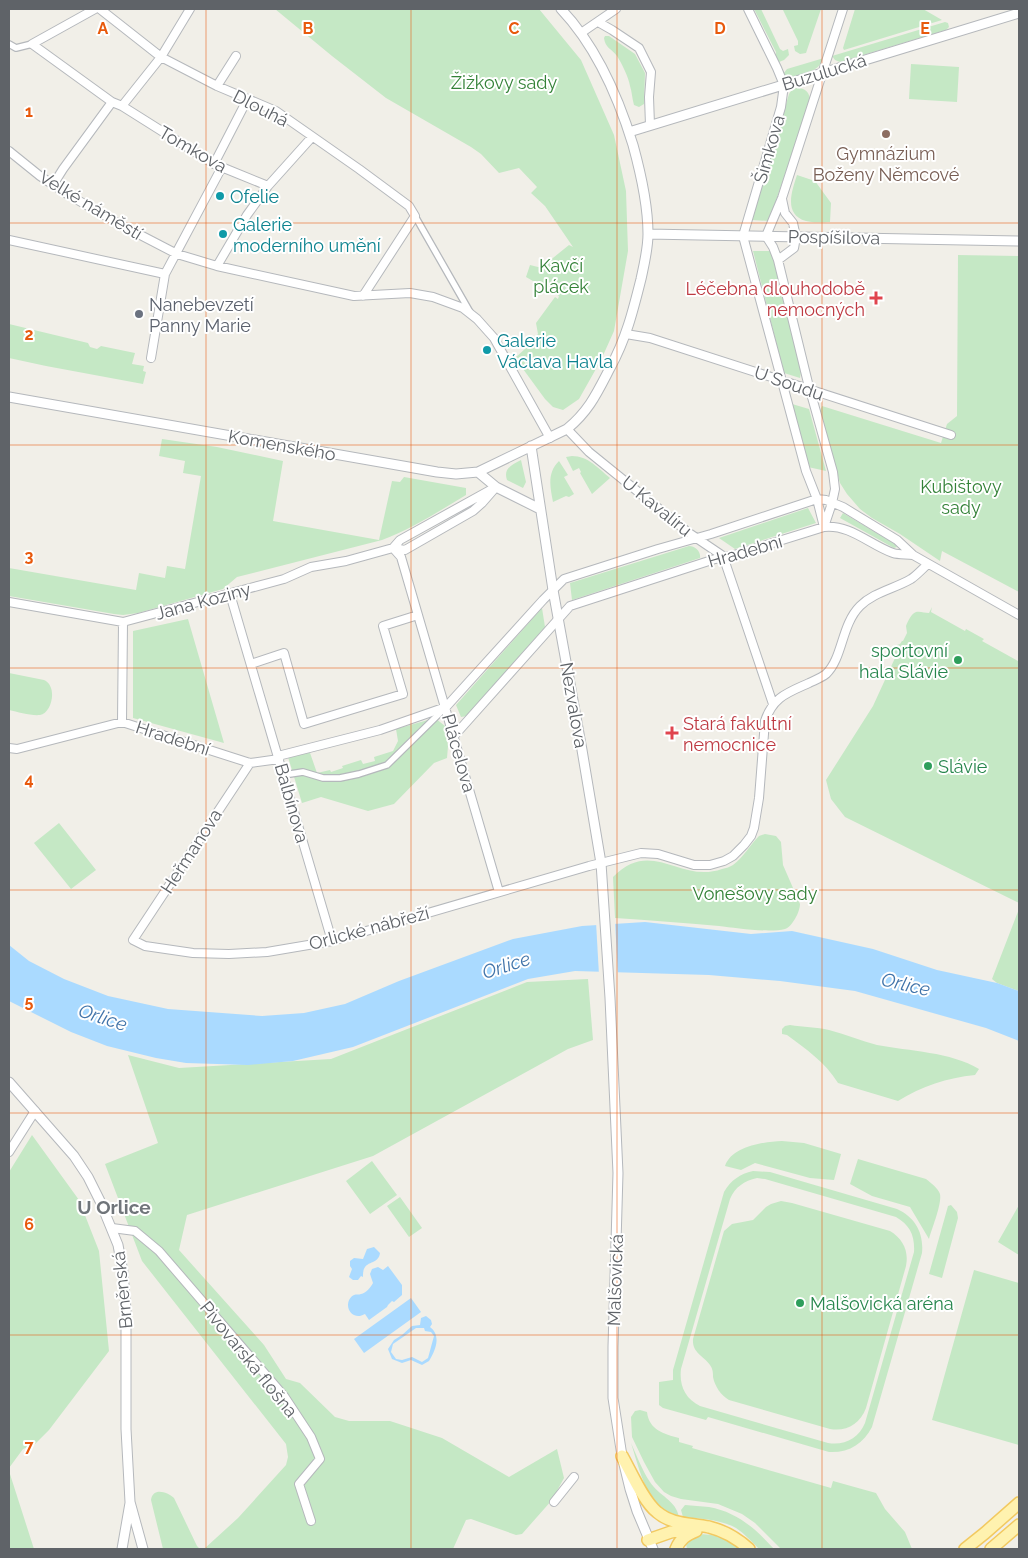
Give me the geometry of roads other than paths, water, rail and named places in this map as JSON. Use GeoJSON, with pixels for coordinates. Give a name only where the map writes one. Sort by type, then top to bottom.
{"type":"FeatureCollection","features":[{"type":"Feature","properties":{"kind":"main road"},"geometry":{"type":"LineString","coordinates":[[622,1456],[656,1512],[675,1522],[715,1529],[736,1538],[749,1549]]}},
{"type":"Feature","properties":{"kind":"main road"},"geometry":{"type":"LineString","coordinates":[[964,1549],[1019,1503]]}},
{"type":"Feature","properties":{"kind":"main road"},"geometry":{"type":"LineString","coordinates":[[991,1549],[1019,1525]]}},
{"type":"Feature","properties":{"kind":"main road"},"geometry":{"type":"LineString","coordinates":[[651,1544],[682,1529],[698,1527],[715,1529]]}},
{"type":"Feature","properties":{"kind":"main road"},"geometry":{"type":"LineString","coordinates":[[676,1549],[687,1534],[702,1529],[715,1529]]}},
{"type":"Feature","properties":{"kind":"street"},"geometry":{"type":"LineString","coordinates":[[9,44],[16,48],[32,44],[95,9]]}},
{"type":"Feature","properties":{"kind":"street","name":"Dlouhá"},"geometry":{"type":"LineString","coordinates":[[100,9],[161,57],[217,86],[276,111],[409,206],[415,216]]}},
{"type":"Feature","properties":{"kind":"street"},"geometry":{"type":"LineString","coordinates":[[122,106],[161,57],[190,9]]}},
{"type":"Feature","properties":{"kind":"street","name":"Komenského"},"geometry":{"type":"LineString","coordinates":[[9,397],[456,474],[478,472],[567,429],[590,406],[626,334],[643,270],[648,234],[645,193],[626,119],[609,80],[592,50],[562,9]]}},
{"type":"Feature","properties":{"kind":"street"},"geometry":{"type":"LineString","coordinates":[[581,33],[616,9]]}},
{"type":"Feature","properties":{"kind":"street"},"geometry":{"type":"LineString","coordinates":[[748,9],[784,85]]}},
{"type":"Feature","properties":{"kind":"street","name":"Šimkova"},"geometry":{"type":"LineString","coordinates":[[766,236],[782,198],[843,9]]}},
{"type":"Feature","properties":{"kind":"street","name":"Buzulucká"},"geometry":{"type":"LineString","coordinates":[[629,132],[1019,13]]}},
{"type":"Feature","properties":{"kind":"street"},"geometry":{"type":"LineString","coordinates":[[598,22],[639,48],[651,72],[649,97],[650,125]]}},
{"type":"Feature","properties":{"kind":"street"},"geometry":{"type":"LineString","coordinates":[[32,44],[112,102],[53,185]]}},
{"type":"Feature","properties":{"kind":"street"},"geometry":{"type":"LineString","coordinates":[[217,86],[236,56]]}},
{"type":"Feature","properties":{"kind":"street","name":"Šimkova"},"geometry":{"type":"LineString","coordinates":[[743,236],[781,107],[784,85]]}},
{"type":"Feature","properties":{"kind":"street"},"geometry":{"type":"LineString","coordinates":[[214,164],[247,100]]}},
{"type":"Feature","properties":{"kind":"street","name":"Tomkova"},"geometry":{"type":"LineString","coordinates":[[112,102],[122,106],[214,164],[268,186]]}},
{"type":"Feature","properties":{"kind":"street"},"geometry":{"type":"LineString","coordinates":[[217,266],[247,215],[268,186],[312,137]]}},
{"type":"Feature","properties":{"kind":"street","name":"Velké náměstí"},"geometry":{"type":"LineString","coordinates":[[9,150],[53,185],[105,217],[177,254],[217,266],[354,296],[394,293],[423,295],[454,304],[483,324],[494,338],[550,438]]}},
{"type":"Feature","properties":{"kind":"street"},"geometry":{"type":"LineString","coordinates":[[150,358],[165,274],[222,167]]}},
{"type":"Feature","properties":{"kind":"street","name":"Šimkova"},"geometry":{"type":"LineString","coordinates":[[782,198],[785,213],[793,224],[796,237]]}},
{"type":"Feature","properties":{"kind":"street"},"geometry":{"type":"LineString","coordinates":[[363,296],[415,216],[471,314]]}},
{"type":"Feature","properties":{"kind":"street","name":"Pospíšilova"},"geometry":{"type":"LineString","coordinates":[[648,234],[1019,241]]}},
{"type":"Feature","properties":{"kind":"street"},"geometry":{"type":"LineString","coordinates":[[743,236],[806,471],[824,527]]}},
{"type":"Feature","properties":{"kind":"street"},"geometry":{"type":"LineString","coordinates":[[766,236],[778,260],[810,390],[833,472],[835,488],[824,527]]}},
{"type":"Feature","properties":{"kind":"street"},"geometry":{"type":"LineString","coordinates":[[778,260],[794,248],[796,237]]}},
{"type":"Feature","properties":{"kind":"street","name":"Velké náměstí"},"geometry":{"type":"LineString","coordinates":[[9,240],[165,274]]}},
{"type":"Feature","properties":{"kind":"street","name":"U Soudu"},"geometry":{"type":"LineString","coordinates":[[626,334],[650,338],[951,436]]}},
{"type":"Feature","properties":{"kind":"street","name":"U Kavalíru"},"geometry":{"type":"LineString","coordinates":[[567,429],[589,452],[697,538],[719,552],[723,558]]}},
{"type":"Feature","properties":{"kind":"street","name":"Nezvalova"},"geometry":{"type":"LineString","coordinates":[[531,446],[553,590],[601,864],[610,998]]}},
{"type":"Feature","properties":{"kind":"street"},"geometry":{"type":"LineString","coordinates":[[478,472],[496,487],[540,509]]}},
{"type":"Feature","properties":{"kind":"street","name":"Jana Koziny"},"geometry":{"type":"LineString","coordinates":[[9,602],[123,622],[284,579],[311,567],[346,561],[393,548],[400,540],[496,487]]}},
{"type":"Feature","properties":{"kind":"street"},"geometry":{"type":"LineString","coordinates":[[816,499],[826,500],[843,507],[897,540],[913,555],[1019,615]]}},
{"type":"Feature","properties":{"kind":"street","name":"Hradební"},"geometry":{"type":"LineString","coordinates":[[290,774],[303,772],[323,778],[340,778],[359,774],[387,764],[446,708],[564,579],[816,499]]}},
{"type":"Feature","properties":{"kind":"street"},"geometry":{"type":"LineString","coordinates":[[824,527],[834,526],[845,529],[894,553],[913,555]]}},
{"type":"Feature","properties":{"kind":"street","name":"Hradební"},"geometry":{"type":"LineString","coordinates":[[454,736],[570,606],[824,527]]}},
{"type":"Feature","properties":{"kind":"street","name":"Plácelova"},"geometry":{"type":"LineString","coordinates":[[393,548],[401,557],[499,892]]}},
{"type":"Feature","properties":{"kind":"street"},"geometry":{"type":"LineString","coordinates":[[723,558],[773,704]]}},
{"type":"Feature","properties":{"kind":"street"},"geometry":{"type":"LineString","coordinates":[[601,864],[649,852],[694,864],[710,865],[734,856],[751,836],[754,828],[759,798],[764,727],[768,712],[773,704],[788,693],[822,677],[830,670],[845,629],[859,606],[872,596],[909,580],[928,564]]}},
{"type":"Feature","properties":{"kind":"street","name":"Balbínova"},"geometry":{"type":"LineString","coordinates":[[230,594],[332,942]]}},
{"type":"Feature","properties":{"kind":"street"},"geometry":{"type":"LineString","coordinates":[[251,664],[284,653],[304,724],[403,694],[383,626],[418,614]]}},
{"type":"Feature","properties":{"kind":"street"},"geometry":{"type":"LineString","coordinates":[[122,722],[123,622]]}},
{"type":"Feature","properties":{"kind":"street","name":"Hradební"},"geometry":{"type":"LineString","coordinates":[[9,748],[17,750],[122,722],[250,763],[380,730],[446,708]]}},
{"type":"Feature","properties":{"kind":"street","name":"Heřmanova"},"geometry":{"type":"LineString","coordinates":[[133,940],[250,763]]}},
{"type":"Feature","properties":{"kind":"street","name":"Orlické nábřeží"},"geometry":{"type":"LineString","coordinates":[[133,940],[145,946],[162,949],[193,953],[229,954],[266,952],[332,942],[499,892],[601,864]]}},
{"type":"Feature","properties":{"kind":"street","name":"Malšovická"},"geometry":{"type":"LineString","coordinates":[[610,998],[618,1173],[612,1382],[622,1456],[637,1511],[651,1544]]}},
{"type":"Feature","properties":{"kind":"street","name":"Brněnská"},"geometry":{"type":"LineString","coordinates":[[9,1082],[74,1156],[88,1177],[118,1245],[123,1272],[126,1310],[126,1411],[130,1502],[122,1549]]}},
{"type":"Feature","properties":{"kind":"street"},"geometry":{"type":"LineString","coordinates":[[9,1152],[36,1111]]}},
{"type":"Feature","properties":{"kind":"street","name":"Pivovarská flošna"},"geometry":{"type":"LineString","coordinates":[[112,1228],[135,1231],[159,1251],[284,1396],[311,1437],[320,1459],[299,1484],[311,1521]]}},
{"type":"Feature","properties":{"kind":"street"},"geometry":{"type":"LineString","coordinates":[[554,1502],[574,1477]]}},
{"type":"Feature","properties":{"kind":"street","name":"Brněnská"},"geometry":{"type":"LineString","coordinates":[[130,1502],[143,1549]]}},
{"type":"Feature","properties":{"kind":"water","name":"Orlice"},"geometry":{"type":"Polygon","coordinates":[[[645,922],[751,934],[792,931],[873,949],[937,970],[997,983],[1019,991],[1019,1041],[986,1028],[855,991],[780,981],[709,975],[575,971],[528,979],[353,1047],[293,1061],[248,1065],[186,1063],[107,1046],[71,1032],[9,1001],[9,945],[29,961],[64,979],[108,996],[168,1009],[262,1016],[304,1013],[345,1004],[399,981],[513,939],[582,926],[645,922]]]}},
{"type":"Feature","properties":{"kind":"water"},"geometry":{"type":"Polygon","coordinates":[[[374,1247],[380,1253],[379,1257],[365,1267],[363,1277],[361,1276],[358,1280],[353,1280],[349,1277],[352,1269],[350,1261],[354,1258],[363,1259],[367,1249],[374,1247]]]}},
{"type":"Feature","properties":{"kind":"water"},"geometry":{"type":"Polygon","coordinates":[[[388,1266],[402,1285],[402,1295],[369,1320],[365,1314],[358,1316],[351,1313],[348,1308],[348,1302],[351,1297],[365,1292],[371,1286],[373,1283],[370,1274],[372,1269],[378,1267],[383,1270],[388,1266]]]}},
{"type":"Feature","properties":{"kind":"water"},"geometry":{"type":"Polygon","coordinates":[[[411,1298],[421,1312],[364,1353],[354,1339],[411,1298]]]}},
{"type":"Feature","properties":{"kind":"water"},"geometry":{"type":"Polygon","coordinates":[[[426,1316],[431,1320],[432,1324],[430,1327],[437,1339],[429,1361],[422,1365],[411,1360],[402,1363],[392,1359],[388,1349],[394,1340],[412,1326],[420,1325],[421,1318],[426,1316]],[[416,1328],[393,1344],[391,1352],[396,1359],[402,1360],[412,1357],[422,1362],[428,1358],[434,1336],[431,1332],[425,1331],[424,1328],[416,1328]]]}},
{"type":"Feature","properties":{"kind":"place","name":"Gymnázium Boženy Němcové"},"geometry":{"type":"Point","coordinates":[886,134]}},
{"type":"Feature","properties":{"kind":"place","name":"Ofelie"},"geometry":{"type":"Point","coordinates":[220,196]}},
{"type":"Feature","properties":{"kind":"place","name":"Galerie moderního umění"},"geometry":{"type":"Point","coordinates":[223,234]}},
{"type":"Feature","properties":{"kind":"place","name":"Léčebna dlouhodobě nemocných"},"geometry":{"type":"Point","coordinates":[876,298]}},
{"type":"Feature","properties":{"kind":"place","name":"Nanebevzetí Panny Marie"},"geometry":{"type":"Point","coordinates":[139,314]}},
{"type":"Feature","properties":{"kind":"place","name":"Galerie Václava Havla"},"geometry":{"type":"Point","coordinates":[487,350]}},
{"type":"Feature","properties":{"kind":"place","name":"sportovní hala Slávie"},"geometry":{"type":"Point","coordinates":[958,660]}},
{"type":"Feature","properties":{"kind":"place","name":"Stará fakultní nemocnice"},"geometry":{"type":"Point","coordinates":[672,733]}},
{"type":"Feature","properties":{"kind":"place","name":"Slávie"},"geometry":{"type":"Point","coordinates":[928,766]}},
{"type":"Feature","properties":{"kind":"place","name":"Malšovická aréna"},"geometry":{"type":"Point","coordinates":[800,1303]}},
{"type":"Feature","properties":{"kind":"district","name":"U Orlice"},"geometry":{"type":"Point","coordinates":[114,1207]}},
{"type":"Feature","properties":{"kind":"park label","name":"Žižkovy sady"},"geometry":{"type":"Point","coordinates":[504,82]}},
{"type":"Feature","properties":{"kind":"park label","name":"Kavčí plácek"},"geometry":{"type":"Point","coordinates":[561,275]}},
{"type":"Feature","properties":{"kind":"park label","name":"Kubištovy sady"},"geometry":{"type":"Point","coordinates":[961,496]}},
{"type":"Feature","properties":{"kind":"park label","name":"Vonešovy sady"},"geometry":{"type":"Point","coordinates":[755,893]}}]}
